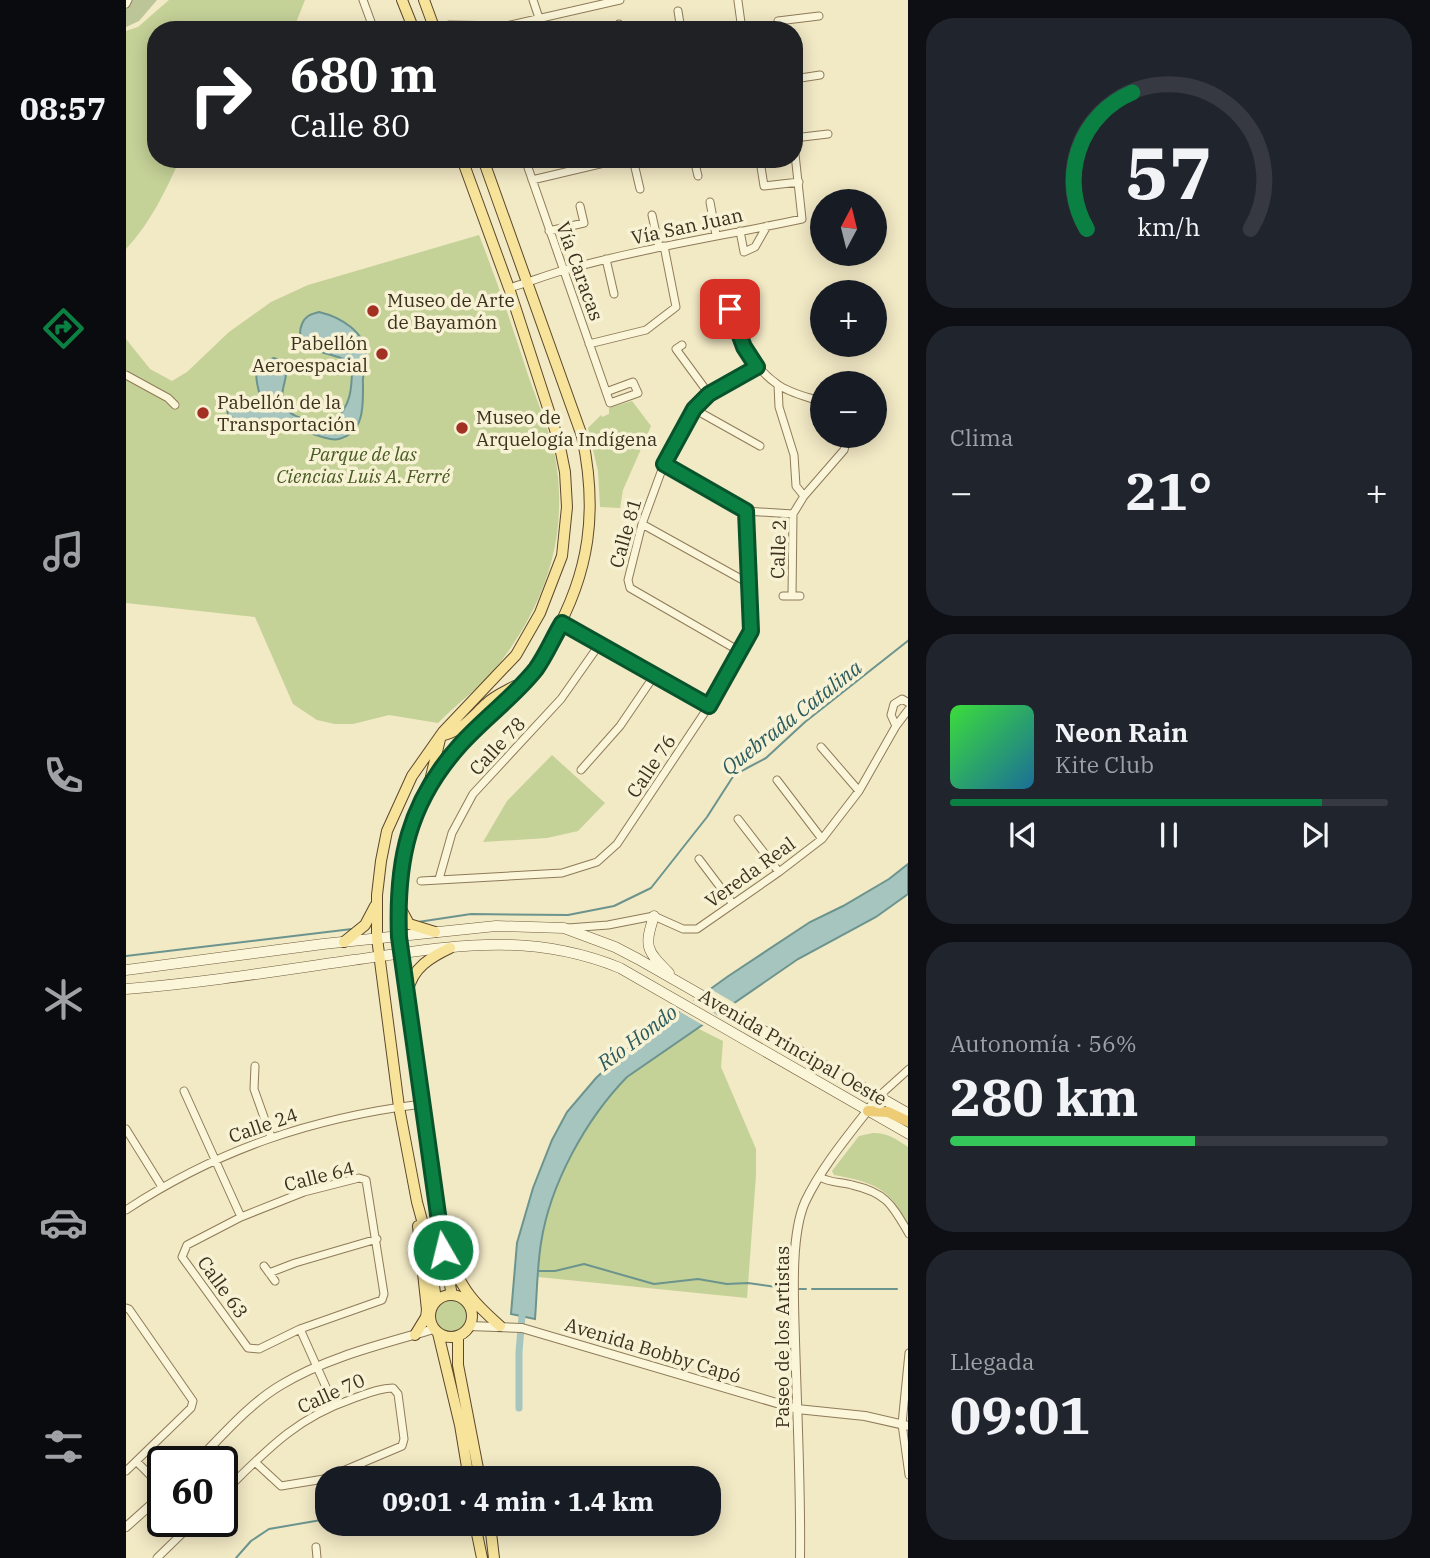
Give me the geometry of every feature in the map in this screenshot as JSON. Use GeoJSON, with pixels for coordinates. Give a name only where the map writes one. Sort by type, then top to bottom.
{"type":"FeatureCollection","features":[{"type":"Feature","properties":{"kind":"highway"},"geometry":{"type":"LineString","coordinates":[[868,1111],[888,1112],[908,1122]]}},
{"type":"Feature","properties":{"kind":"main road"},"geometry":{"type":"LineString","coordinates":[[402,0],[410,21]]}},
{"type":"Feature","properties":{"kind":"main road"},"geometry":{"type":"LineString","coordinates":[[424,0],[431,21]]}},
{"type":"Feature","properties":{"kind":"main road"},"geometry":{"type":"LineString","coordinates":[[436,1301],[429,1246],[417,1202],[399,1107],[377,938],[381,862],[387,831],[412,776],[440,736],[516,656],[540,612],[562,556],[568,507],[564,462],[559,442],[509,288],[464,168]]}},
{"type":"Feature","properties":{"kind":"main road"},"geometry":{"type":"LineString","coordinates":[[427,790],[459,746],[536,669],[562,623],[585,562],[591,508],[589,469],[582,436],[486,168]]}},
{"type":"Feature","properties":{"kind":"main road"},"geometry":{"type":"LineString","coordinates":[[440,736],[453,734],[497,695],[524,681]]}},
{"type":"Feature","properties":{"kind":"main road"},"geometry":{"type":"LineString","coordinates":[[440,736],[427,790],[407,838],[398,897],[401,954],[443,1250],[452,1295]]}},
{"type":"Feature","properties":{"kind":"main road"},"geometry":{"type":"LineString","coordinates":[[398,897],[401,911],[409,924],[435,932]]}},
{"type":"Feature","properties":{"kind":"main road"},"geometry":{"type":"LineString","coordinates":[[344,942],[365,925],[377,900]]}},
{"type":"Feature","properties":{"kind":"main road"},"geometry":{"type":"LineString","coordinates":[[654,916],[647,949],[680,984]]}},
{"type":"Feature","properties":{"kind":"main road","name":"Avenida Principal Oeste"},"geometry":{"type":"LineString","coordinates":[[126,970],[377,938],[496,926],[564,928],[615,947],[908,1114]]}},
{"type":"Feature","properties":{"kind":"main road","name":"Avenida Principal Oeste"},"geometry":{"type":"LineString","coordinates":[[126,989],[504,943],[534,944],[561,949],[587,955],[620,968],[908,1134]]}},
{"type":"Feature","properties":{"kind":"main road"},"geometry":{"type":"LineString","coordinates":[[407,998],[409,985],[420,967],[450,948]]}},
{"type":"Feature","properties":{"kind":"main road"},"geometry":{"type":"LineString","coordinates":[[415,1335],[426,1317],[427,1310],[417,1202]]}},
{"type":"Feature","properties":{"kind":"main road"},"geometry":{"type":"LineString","coordinates":[[443,1250],[450,1258],[461,1285],[480,1309],[500,1326]]}},
{"type":"Feature","properties":{"kind":"main road"},"geometry":{"type":"LineString","coordinates":[[436,1331],[448,1337],[458,1336],[469,1326],[472,1314],[464,1300],[452,1295],[442,1297],[436,1301],[429,1315],[436,1331],[460,1425],[467,1466]]}},
{"type":"Feature","properties":{"kind":"main road"},"geometry":{"type":"LineString","coordinates":[[458,1336],[458,1365],[477,1466]]}},
{"type":"Feature","properties":{"kind":"main road"},"geometry":{"type":"LineString","coordinates":[[477,1536],[482,1558]]}},
{"type":"Feature","properties":{"kind":"main road"},"geometry":{"type":"LineString","coordinates":[[491,1536],[494,1558]]}},
{"type":"Feature","properties":{"kind":"street"},"geometry":{"type":"LineString","coordinates":[[363,0],[371,21]]}},
{"type":"Feature","properties":{"kind":"street"},"geometry":{"type":"LineString","coordinates":[[533,0],[540,19]]}},
{"type":"Feature","properties":{"kind":"street"},"geometry":{"type":"LineString","coordinates":[[530,21],[620,0]]}},
{"type":"Feature","properties":{"kind":"street"},"geometry":{"type":"LineString","coordinates":[[738,1],[741,21]]}},
{"type":"Feature","properties":{"kind":"street"},"geometry":{"type":"LineString","coordinates":[[678,10],[680,21]]}},
{"type":"Feature","properties":{"kind":"street"},"geometry":{"type":"LineString","coordinates":[[778,21],[819,16]]}},
{"type":"Feature","properties":{"kind":"street"},"geometry":{"type":"LineString","coordinates":[[803,78],[820,75]]}},
{"type":"Feature","properties":{"kind":"street"},"geometry":{"type":"LineString","coordinates":[[803,137],[828,134]]}},
{"type":"Feature","properties":{"kind":"street","name":"Vía Caracas"},"geometry":{"type":"LineString","coordinates":[[527,168],[606,392]]}},
{"type":"Feature","properties":{"kind":"street"},"geometry":{"type":"LineString","coordinates":[[532,180],[572,168]]}},
{"type":"Feature","properties":{"kind":"street"},"geometry":{"type":"LineString","coordinates":[[635,168],[640,189]]}},
{"type":"Feature","properties":{"kind":"street"},"geometry":{"type":"LineString","coordinates":[[696,168],[698,176]]}},
{"type":"Feature","properties":{"kind":"street"},"geometry":{"type":"LineString","coordinates":[[761,168],[764,186],[799,182]]}},
{"type":"Feature","properties":{"kind":"street","name":"Vía San Juan"},"geometry":{"type":"LineString","coordinates":[[509,288],[564,270],[661,247],[802,219],[797,168]]}},
{"type":"Feature","properties":{"kind":"street"},"geometry":{"type":"LineString","coordinates":[[710,202],[716,235]]}},
{"type":"Feature","properties":{"kind":"street"},"geometry":{"type":"LineString","coordinates":[[549,231],[584,223],[580,206]]}},
{"type":"Feature","properties":{"kind":"street"},"geometry":{"type":"LineString","coordinates":[[589,344],[646,330],[676,307],[652,215]]}},
{"type":"Feature","properties":{"kind":"street"},"geometry":{"type":"LineString","coordinates":[[740,231],[744,252],[755,247],[767,226]]}},
{"type":"Feature","properties":{"kind":"street"},"geometry":{"type":"LineString","coordinates":[[606,260],[614,294]]}},
{"type":"Feature","properties":{"kind":"street"},"geometry":{"type":"LineString","coordinates":[[724,290],[744,347],[757,367],[778,385],[810,397]]}},
{"type":"Feature","properties":{"kind":"street"},"geometry":{"type":"LineString","coordinates":[[682,345],[676,349],[709,394]]}},
{"type":"Feature","properties":{"kind":"street","name":"Calle 81"},"geometry":{"type":"LineString","coordinates":[[741,652],[630,588],[628,580],[642,524],[664,464],[694,409],[709,394],[757,367]]}},
{"type":"Feature","properties":{"kind":"street"},"geometry":{"type":"LineString","coordinates":[[126,375],[168,398],[175,405]]}},
{"type":"Feature","properties":{"kind":"street","name":"Calle 2"},"geometry":{"type":"LineString","coordinates":[[778,385],[779,407],[794,455],[796,486],[804,496],[793,514],[792,596]]}},
{"type":"Feature","properties":{"kind":"street"},"geometry":{"type":"LineString","coordinates":[[694,409],[760,446]]}},
{"type":"Feature","properties":{"kind":"street"},"geometry":{"type":"LineString","coordinates":[[804,496],[845,448]]}},
{"type":"Feature","properties":{"kind":"street"},"geometry":{"type":"LineString","coordinates":[[664,464],[746,511],[793,514]]}},
{"type":"Feature","properties":{"kind":"street","name":"Calle 76"},"geometry":{"type":"LineString","coordinates":[[421,881],[562,873],[597,862],[617,844],[709,706],[751,631],[746,511]]}},
{"type":"Feature","properties":{"kind":"street"},"geometry":{"type":"LineString","coordinates":[[642,524],[750,584]]}},
{"type":"Feature","properties":{"kind":"street"},"geometry":{"type":"LineString","coordinates":[[562,623],[709,706]]}},
{"type":"Feature","properties":{"kind":"street","name":"Calle 78"},"geometry":{"type":"LineString","coordinates":[[439,879],[452,833],[473,794],[561,699],[599,645]]}},
{"type":"Feature","properties":{"kind":"street"},"geometry":{"type":"LineString","coordinates":[[581,770],[621,726],[654,676]]}},
{"type":"Feature","properties":{"kind":"street"},"geometry":{"type":"LineString","coordinates":[[896,726],[891,715],[894,704],[899,699],[908,703]]}},
{"type":"Feature","properties":{"kind":"street"},"geometry":{"type":"LineString","coordinates":[[896,726],[908,709]]}},
{"type":"Feature","properties":{"kind":"street","name":"Vereda Real"},"geometry":{"type":"LineString","coordinates":[[654,916],[683,929],[697,929],[779,873],[822,839],[859,791],[896,726]]}},
{"type":"Feature","properties":{"kind":"street"},"geometry":{"type":"LineString","coordinates":[[821,747],[859,791]]}},
{"type":"Feature","properties":{"kind":"street"},"geometry":{"type":"LineString","coordinates":[[778,780],[822,839]]}},
{"type":"Feature","properties":{"kind":"street"},"geometry":{"type":"LineString","coordinates":[[738,819],[779,873]]}},
{"type":"Feature","properties":{"kind":"street"},"geometry":{"type":"LineString","coordinates":[[699,859],[733,904]]}},
{"type":"Feature","properties":{"kind":"street"},"geometry":{"type":"LineString","coordinates":[[564,928],[608,925],[654,916]]}},
{"type":"Feature","properties":{"kind":"street"},"geometry":{"type":"LineString","coordinates":[[254,1066],[254,1088],[271,1137]]}},
{"type":"Feature","properties":{"kind":"street","name":"Paseo de los Artistas"},"geometry":{"type":"LineString","coordinates":[[800,1558],[794,1314],[801,1215],[805,1202],[820,1177],[878,1097],[905,1075],[908,1069]]}},
{"type":"Feature","properties":{"kind":"street"},"geometry":{"type":"LineString","coordinates":[[184,1091],[241,1217]]}},
{"type":"Feature","properties":{"kind":"street","name":"Calle 24"},"geometry":{"type":"LineString","coordinates":[[126,1210],[214,1159],[271,1137],[312,1125],[422,1104]]}},
{"type":"Feature","properties":{"kind":"street"},"geometry":{"type":"LineString","coordinates":[[126,1129],[162,1187]]}},
{"type":"Feature","properties":{"kind":"street"},"geometry":{"type":"LineString","coordinates":[[820,1177],[829,1182],[873,1191],[891,1203],[908,1234]]}},
{"type":"Feature","properties":{"kind":"street","name":"Calle 64"},"geometry":{"type":"LineString","coordinates":[[241,1217],[304,1192],[359,1178],[366,1180],[377,1239],[384,1294],[382,1300],[300,1329]]}},
{"type":"Feature","properties":{"kind":"street","name":"Calle 63"},"geometry":{"type":"LineString","coordinates":[[241,1217],[187,1245],[182,1258],[248,1348],[258,1349],[300,1329]]}},
{"type":"Feature","properties":{"kind":"street"},"geometry":{"type":"LineString","coordinates":[[275,1281],[267,1270],[377,1239]]}},
{"type":"Feature","properties":{"kind":"street"},"geometry":{"type":"LineString","coordinates":[[126,1308],[193,1401],[191,1409],[126,1471]]}},
{"type":"Feature","properties":{"kind":"street","name":"Avenida Bobby Capó"},"geometry":{"type":"LineString","coordinates":[[469,1326],[500,1326],[545,1334],[797,1409],[865,1416],[905,1425]]}},
{"type":"Feature","properties":{"kind":"street"},"geometry":{"type":"LineString","coordinates":[[300,1329],[334,1405]]}},
{"type":"Feature","properties":{"kind":"street"},"geometry":{"type":"LineString","coordinates":[[212,1446],[280,1385],[316,1367],[374,1346],[436,1331]]}},
{"type":"Feature","properties":{"kind":"street"},"geometry":{"type":"LineString","coordinates":[[908,1353],[905,1425],[908,1475]]}},
{"type":"Feature","properties":{"kind":"street","name":"Calle 70"},"geometry":{"type":"LineString","coordinates":[[238,1478],[255,1462],[304,1420],[334,1405],[382,1388],[395,1389],[398,1394],[404,1439],[402,1446],[324,1479],[281,1486],[255,1462]]}},
{"type":"Feature","properties":{"kind":"street"},"geometry":{"type":"LineString","coordinates":[[136,1462],[147,1473]]}},
{"type":"Feature","properties":{"kind":"street"},"geometry":{"type":"LineString","coordinates":[[126,1527],[147,1508]]}},
{"type":"Feature","properties":{"kind":"street"},"geometry":{"type":"LineString","coordinates":[[157,1558],[179,1537]]}},
{"type":"Feature","properties":{"kind":"street"},"geometry":{"type":"LineString","coordinates":[[316,1547],[317,1558]]}},
{"type":"Feature","properties":{"kind":"green space"},"geometry":{"type":"Polygon","coordinates":[[[126,0],[157,0],[139,21],[126,27],[126,0]]]}},
{"type":"Feature","properties":{"kind":"green space"},"geometry":{"type":"Polygon","coordinates":[[[169,0],[305,0],[297,21],[147,21],[147,168],[176,168],[150,217],[126,249],[126,31],[138,27],[169,0]]]}},
{"type":"Feature","properties":{"kind":"green space","name":"Parque de las Ciencias Luis A. Ferré"},"geometry":{"type":"Polygon","coordinates":[[[479,235],[555,456],[559,513],[556,539],[542,591],[516,640],[499,664],[438,723],[389,715],[353,724],[317,720],[293,704],[255,617],[126,603],[126,339],[150,369],[172,381],[187,372],[229,332],[271,302],[308,285],[479,235]]]}},
{"type":"Feature","properties":{"kind":"green space"},"geometry":{"type":"Polygon","coordinates":[[[632,401],[651,426],[623,490],[620,508],[600,507],[598,471],[588,428],[601,415],[602,417],[609,414],[609,408],[632,401]]]}},
{"type":"Feature","properties":{"kind":"green space"},"geometry":{"type":"Polygon","coordinates":[[[552,755],[605,803],[578,831],[547,838],[483,842],[507,801],[552,755]]]}},
{"type":"Feature","properties":{"kind":"green space"},"geometry":{"type":"Polygon","coordinates":[[[697,1028],[723,1041],[721,1067],[756,1149],[747,1298],[538,1277],[541,1244],[551,1201],[584,1132],[626,1078],[697,1028]]]}},
{"type":"Feature","properties":{"kind":"green space"},"geometry":{"type":"Polygon","coordinates":[[[873,1133],[888,1135],[908,1147],[908,1225],[894,1203],[879,1189],[870,1184],[834,1175],[832,1171],[859,1136],[873,1133]]]}},
{"type":"Feature","properties":{"kind":"green space"},"geometry":{"type":"Polygon","coordinates":[[[450,1298],[463,1303],[468,1316],[463,1329],[450,1334],[437,1329],[432,1316],[437,1303],[450,1298]]]}},
{"type":"Feature","properties":{"kind":"water"},"geometry":{"type":"Polygon","coordinates":[[[319,312],[351,327],[365,348],[361,417],[354,430],[334,439],[293,427],[242,421],[228,416],[227,407],[230,402],[239,402],[255,409],[261,406],[257,372],[265,362],[274,358],[285,362],[283,400],[290,413],[306,419],[325,421],[334,421],[340,415],[349,396],[352,367],[343,359],[307,345],[300,333],[305,319],[319,312]]]}},
{"type":"Feature","properties":{"kind":"water"},"geometry":{"type":"Polygon","coordinates":[[[908,864],[908,894],[876,917],[798,959],[627,1077],[612,1094],[584,1132],[552,1198],[541,1243],[535,1319],[511,1314],[517,1243],[533,1188],[552,1140],[567,1112],[596,1078],[626,1050],[727,977],[810,922],[889,879],[908,864]]]}},
{"type":"Feature","properties":{"kind":"pier"},"geometry":{"type":"Polygon","coordinates":[[[707,987],[738,1005],[723,1015],[693,997],[707,987]]]}},
{"type":"Feature","properties":{"kind":"pier"},"geometry":{"type":"Polygon","coordinates":[[[691,999],[720,1017],[706,1027],[677,1010],[691,999]]]}},
{"type":"Feature","properties":{"kind":"waterway","name":"Quebrada Catalina"},"geometry":{"type":"LineString","coordinates":[[418,922],[471,914],[568,915],[614,906],[651,888],[707,817],[734,775],[766,758],[805,722],[908,641]]}},
{"type":"Feature","properties":{"kind":"waterway"},"geometry":{"type":"LineString","coordinates":[[126,956],[352,929]]}},
{"type":"Feature","properties":{"kind":"waterway"},"geometry":{"type":"LineString","coordinates":[[539,1271],[555,1271],[584,1264],[654,1284],[698,1279],[791,1289]]}},
{"type":"Feature","properties":{"kind":"waterway"},"geometry":{"type":"LineString","coordinates":[[796,1289],[806,1289]]}},
{"type":"Feature","properties":{"kind":"waterway"},"geometry":{"type":"LineString","coordinates":[[812,1289],[897,1289]]}},
{"type":"Feature","properties":{"kind":"waterway","name":"Río Hondo"},"geometry":{"type":"LineString","coordinates":[[519,1408],[522,1316]]}},
{"type":"Feature","properties":{"kind":"waterway"},"geometry":{"type":"LineString","coordinates":[[236,1558],[251,1541],[269,1529],[315,1521]]}},
{"type":"Feature","properties":{"kind":"place","name":"Museo de Arte de Bayamón"},"geometry":{"type":"Point","coordinates":[373,311]}},
{"type":"Feature","properties":{"kind":"place","name":"Pabellón Aeroespacial"},"geometry":{"type":"Point","coordinates":[382,354]}},
{"type":"Feature","properties":{"kind":"place","name":"Pabellón de la Transportación"},"geometry":{"type":"Point","coordinates":[203,413]}},
{"type":"Feature","properties":{"kind":"place","name":"Museo de Arquelogía Indígena"},"geometry":{"type":"Point","coordinates":[462,428]}},
{"type":"Feature","properties":{"kind":"route"},"geometry":{"type":"LineString","coordinates":[[443,1250],[399,937],[398,886],[407,838],[429,786],[459,746],[536,669],[562,623],[709,706],[751,631],[746,511],[664,464],[694,409],[709,394],[757,367],[744,347],[730,309]]}}]}
